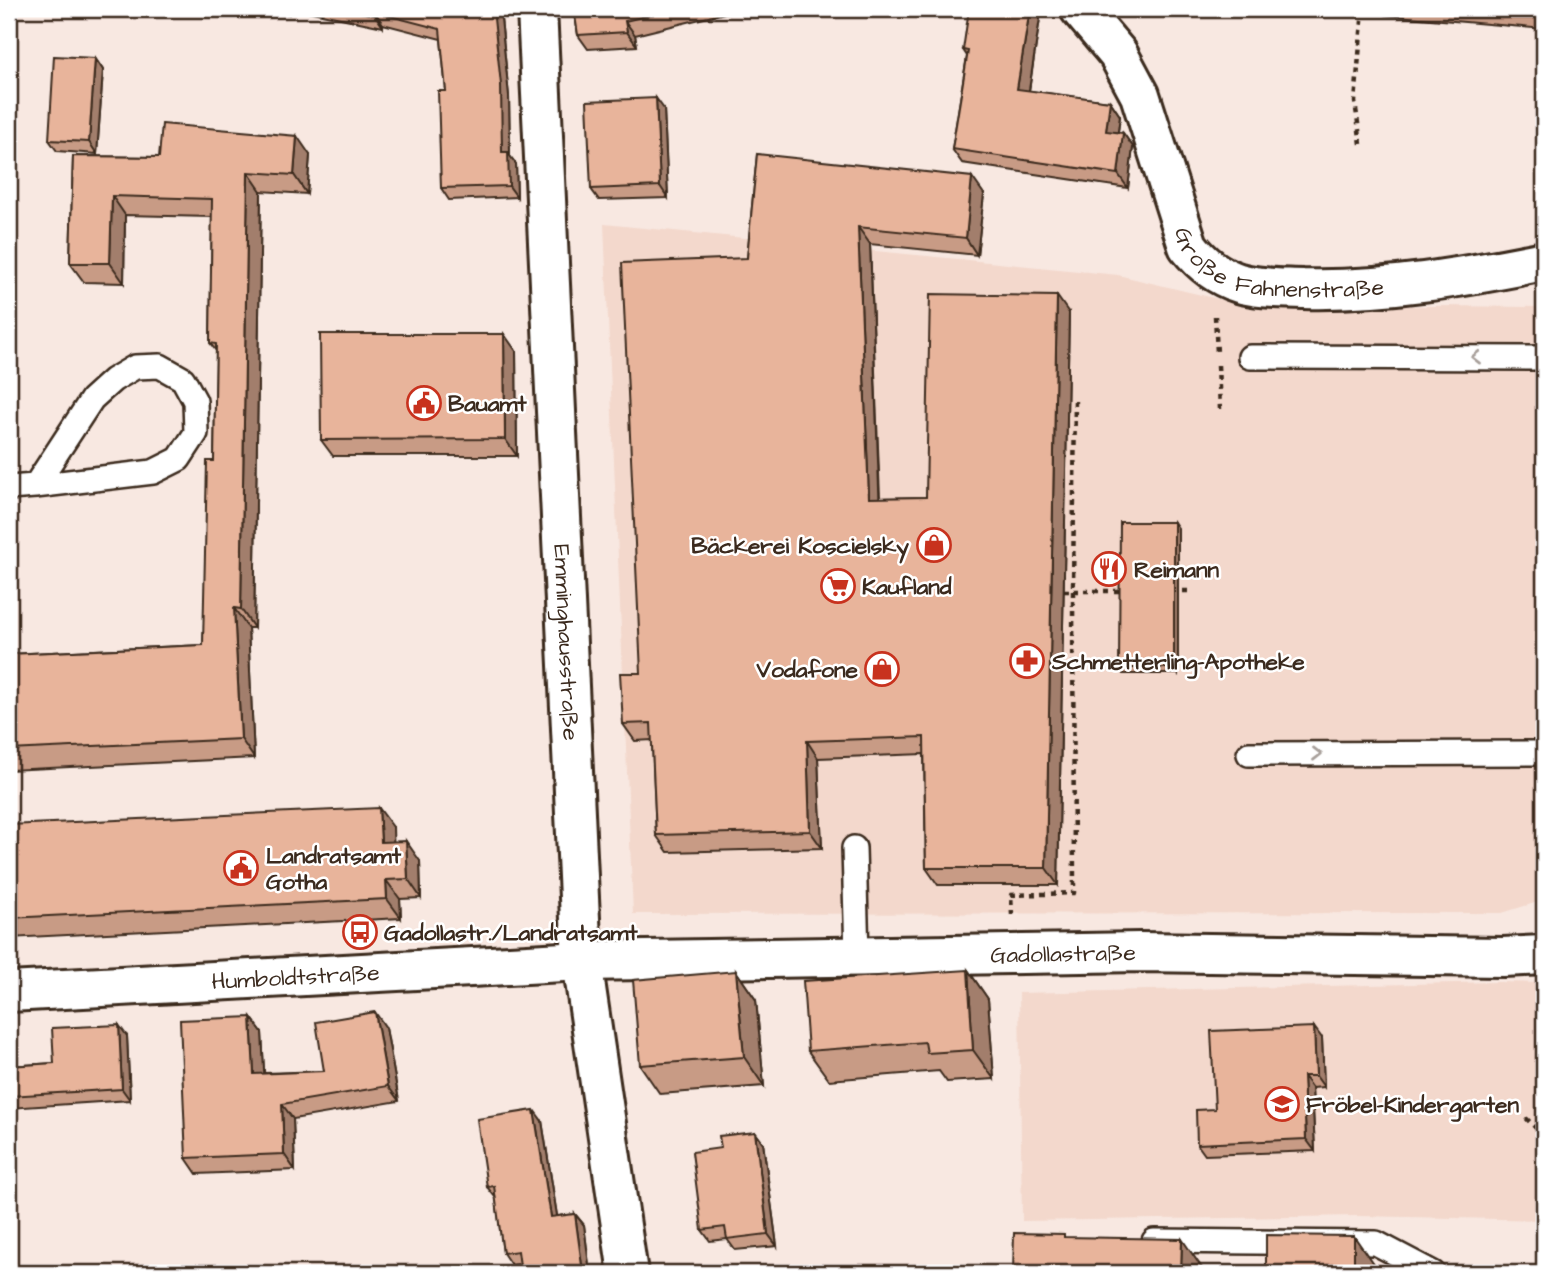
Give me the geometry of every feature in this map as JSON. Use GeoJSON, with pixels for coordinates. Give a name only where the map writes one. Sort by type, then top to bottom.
{"type":"FeatureCollection","features":[{"type":"Feature","properties":{"kind":"street","name":"Emminghausstraße"},"geometry":{"type":"LineString","coordinates":[[537,9],[582,961],[628,1273]]}},
{"type":"Feature","properties":{"kind":"street","name":"Große Fahnenstraße"},"geometry":{"type":"LineString","coordinates":[[1080,9],[1118,54],[1140,95],[1188,246],[1201,264],[1217,273],[1236,282],[1258,287],[1339,289],[1451,279],[1544,261]]}},
{"type":"Feature","properties":{"kind":"street","name":"Gadollastraße"},"geometry":{"type":"LineString","coordinates":[[582,961],[1140,952],[1503,957],[1544,955]]}},
{"type":"Feature","properties":{"kind":"street","name":"Humboldtstraße"},"geometry":{"type":"LineString","coordinates":[[9,992],[582,961]]}},
{"type":"Feature","properties":{"kind":"lane"},"geometry":{"type":"LineString","coordinates":[[1250,357],[1544,358]]}},
{"type":"Feature","properties":{"kind":"lane"},"geometry":{"type":"LineString","coordinates":[[9,488],[35,486],[153,472],[179,458],[196,433],[195,401],[183,379],[159,366],[135,367],[113,380],[92,399],[35,486]]}},
{"type":"Feature","properties":{"kind":"lane"},"geometry":{"type":"LineString","coordinates":[[1249,754],[1544,754]]}},
{"type":"Feature","properties":{"kind":"lane"},"geometry":{"type":"LineString","coordinates":[[854,848],[857,956]]}},
{"type":"Feature","properties":{"kind":"lane"},"geometry":{"type":"LineString","coordinates":[[1132,1241],[1376,1243],[1433,1273]]}},
{"type":"Feature","properties":{"kind":"path"},"geometry":{"type":"LineString","coordinates":[[1361,144],[1355,102],[1363,9]]}},
{"type":"Feature","properties":{"kind":"path"},"geometry":{"type":"LineString","coordinates":[[1011,895],[1073,893],[1075,396]]}},
{"type":"Feature","properties":{"kind":"path"},"geometry":{"type":"LineString","coordinates":[[1064,591],[1125,591]]}},
{"type":"Feature","properties":{"kind":"path"},"geometry":{"type":"LineString","coordinates":[[1164,591],[1190,591]]}},
{"type":"Feature","properties":{"kind":"path"},"geometry":{"type":"LineString","coordinates":[[1526,1118],[1544,1136]]}},
{"type":"Feature","properties":{"kind":"shaded area"},"geometry":{"type":"Polygon","coordinates":[[[604,224],[1118,275],[1239,304],[1544,307],[1544,900],[1502,913],[633,914],[604,224]]]}},
{"type":"Feature","properties":{"kind":"shaded area","name":"Fröbel-Kindergarten"},"geometry":{"type":"Polygon","coordinates":[[[1544,983],[1544,1220],[1359,1216],[1022,1221],[1019,993],[1544,983]]]}},
{"type":"Feature","properties":{"kind":"building"},"geometry":{"type":"Polygon","coordinates":[[[344,9],[493,9],[501,85],[502,152],[508,152],[509,186],[441,188],[438,91],[446,91],[440,29],[375,12],[375,15],[344,9]]]}},
{"type":"Feature","properties":{"kind":"building"},"geometry":{"type":"Polygon","coordinates":[[[574,9],[675,9],[625,21],[627,32],[578,35],[574,9]]]}},
{"type":"Feature","properties":{"kind":"building"},"geometry":{"type":"Polygon","coordinates":[[[969,9],[1030,9],[1017,89],[1110,101],[1106,131],[1123,133],[1118,174],[952,149],[968,51],[963,50],[969,9]]]}},
{"type":"Feature","properties":{"kind":"building"},"geometry":{"type":"Polygon","coordinates":[[[54,56],[95,58],[89,142],[49,140],[54,56]]]}},
{"type":"Feature","properties":{"kind":"building"},"geometry":{"type":"Polygon","coordinates":[[[656,98],[660,186],[591,189],[587,101],[656,98]]]}},
{"type":"Feature","properties":{"kind":"building"},"geometry":{"type":"Polygon","coordinates":[[[162,124],[297,136],[294,175],[248,172],[241,609],[234,608],[241,739],[9,750],[9,654],[203,645],[207,461],[214,461],[216,344],[210,343],[212,199],[112,196],[110,263],[70,263],[73,156],[159,157],[162,124]]]}},
{"type":"Feature","properties":{"kind":"building"},"geometry":{"type":"Polygon","coordinates":[[[757,154],[972,177],[966,238],[858,227],[869,498],[926,497],[930,294],[1057,296],[1046,868],[926,868],[924,737],[807,741],[810,831],[656,835],[651,723],[623,724],[620,673],[641,673],[622,263],[747,258],[757,154]]]}},
{"type":"Feature","properties":{"kind":"building","name":"Bauamt"},"geometry":{"type":"Polygon","coordinates":[[[320,334],[504,334],[505,439],[321,440],[320,334]]]}},
{"type":"Feature","properties":{"kind":"building"},"geometry":{"type":"Polygon","coordinates":[[[1120,522],[1174,522],[1174,668],[1119,668],[1120,522]]]}},
{"type":"Feature","properties":{"kind":"building","name":"Landratsamt Gotha"},"geometry":{"type":"Polygon","coordinates":[[[379,808],[381,842],[406,841],[408,879],[386,880],[387,899],[9,918],[9,825],[379,808]]]}},
{"type":"Feature","properties":{"kind":"building"},"geometry":{"type":"Polygon","coordinates":[[[968,970],[973,1050],[927,1053],[925,1042],[808,1051],[803,981],[968,970]]]}},
{"type":"Feature","properties":{"kind":"building"},"geometry":{"type":"Polygon","coordinates":[[[736,971],[744,1057],[640,1065],[633,980],[736,971]]]}},
{"type":"Feature","properties":{"kind":"building"},"geometry":{"type":"Polygon","coordinates":[[[375,1012],[388,1086],[282,1104],[284,1154],[186,1158],[180,1020],[251,1017],[254,1074],[324,1071],[316,1022],[375,1012]]]}},
{"type":"Feature","properties":{"kind":"building"},"geometry":{"type":"Polygon","coordinates":[[[119,1025],[122,1089],[9,1096],[9,1066],[54,1063],[52,1028],[119,1025]]]}},
{"type":"Feature","properties":{"kind":"building"},"geometry":{"type":"Polygon","coordinates":[[[1314,1027],[1316,1076],[1303,1076],[1306,1139],[1197,1144],[1196,1110],[1215,1109],[1211,1031],[1314,1027]]]}},
{"type":"Feature","properties":{"kind":"building"},"geometry":{"type":"Polygon","coordinates":[[[534,1110],[551,1217],[575,1214],[583,1273],[521,1273],[518,1251],[503,1253],[494,1186],[487,1187],[477,1119],[534,1110]]]}},
{"type":"Feature","properties":{"kind":"building"},"geometry":{"type":"Polygon","coordinates":[[[755,1132],[768,1234],[727,1239],[725,1227],[702,1230],[692,1152],[721,1148],[719,1136],[755,1132]]]}},
{"type":"Feature","properties":{"kind":"building"},"geometry":{"type":"Polygon","coordinates":[[[1014,1233],[1064,1234],[1064,1237],[1182,1239],[1181,1273],[1013,1273],[1014,1233]]]}},
{"type":"Feature","properties":{"kind":"building"},"geometry":{"type":"Polygon","coordinates":[[[1266,1235],[1354,1236],[1354,1273],[1266,1273],[1266,1235]]]}},
{"type":"Feature","properties":{"kind":"place","name":"Bauamt"},"geometry":{"type":"Point","coordinates":[424,403]}},
{"type":"Feature","properties":{"kind":"place","name":"Bäckerei Koscielsky"},"geometry":{"type":"Point","coordinates":[934,545]}},
{"type":"Feature","properties":{"kind":"place","name":"Reimann"},"geometry":{"type":"Point","coordinates":[1109,569]}},
{"type":"Feature","properties":{"kind":"place","name":"Kaufland"},"geometry":{"type":"Point","coordinates":[838,586]}},
{"type":"Feature","properties":{"kind":"place","name":"Schmetterling-Apotheke"},"geometry":{"type":"Point","coordinates":[1027,661]}},
{"type":"Feature","properties":{"kind":"place","name":"Vodafone"},"geometry":{"type":"Point","coordinates":[882,669]}},
{"type":"Feature","properties":{"kind":"place","name":"Landratsamt Gotha"},"geometry":{"type":"Point","coordinates":[241,868]}},
{"type":"Feature","properties":{"kind":"place","name":"Gadollastr./Landratsamt"},"geometry":{"type":"Point","coordinates":[360,932]}},
{"type":"Feature","properties":{"kind":"place","name":"Fröbel-Kindergarten"},"geometry":{"type":"Point","coordinates":[1282,1104]}}]}
